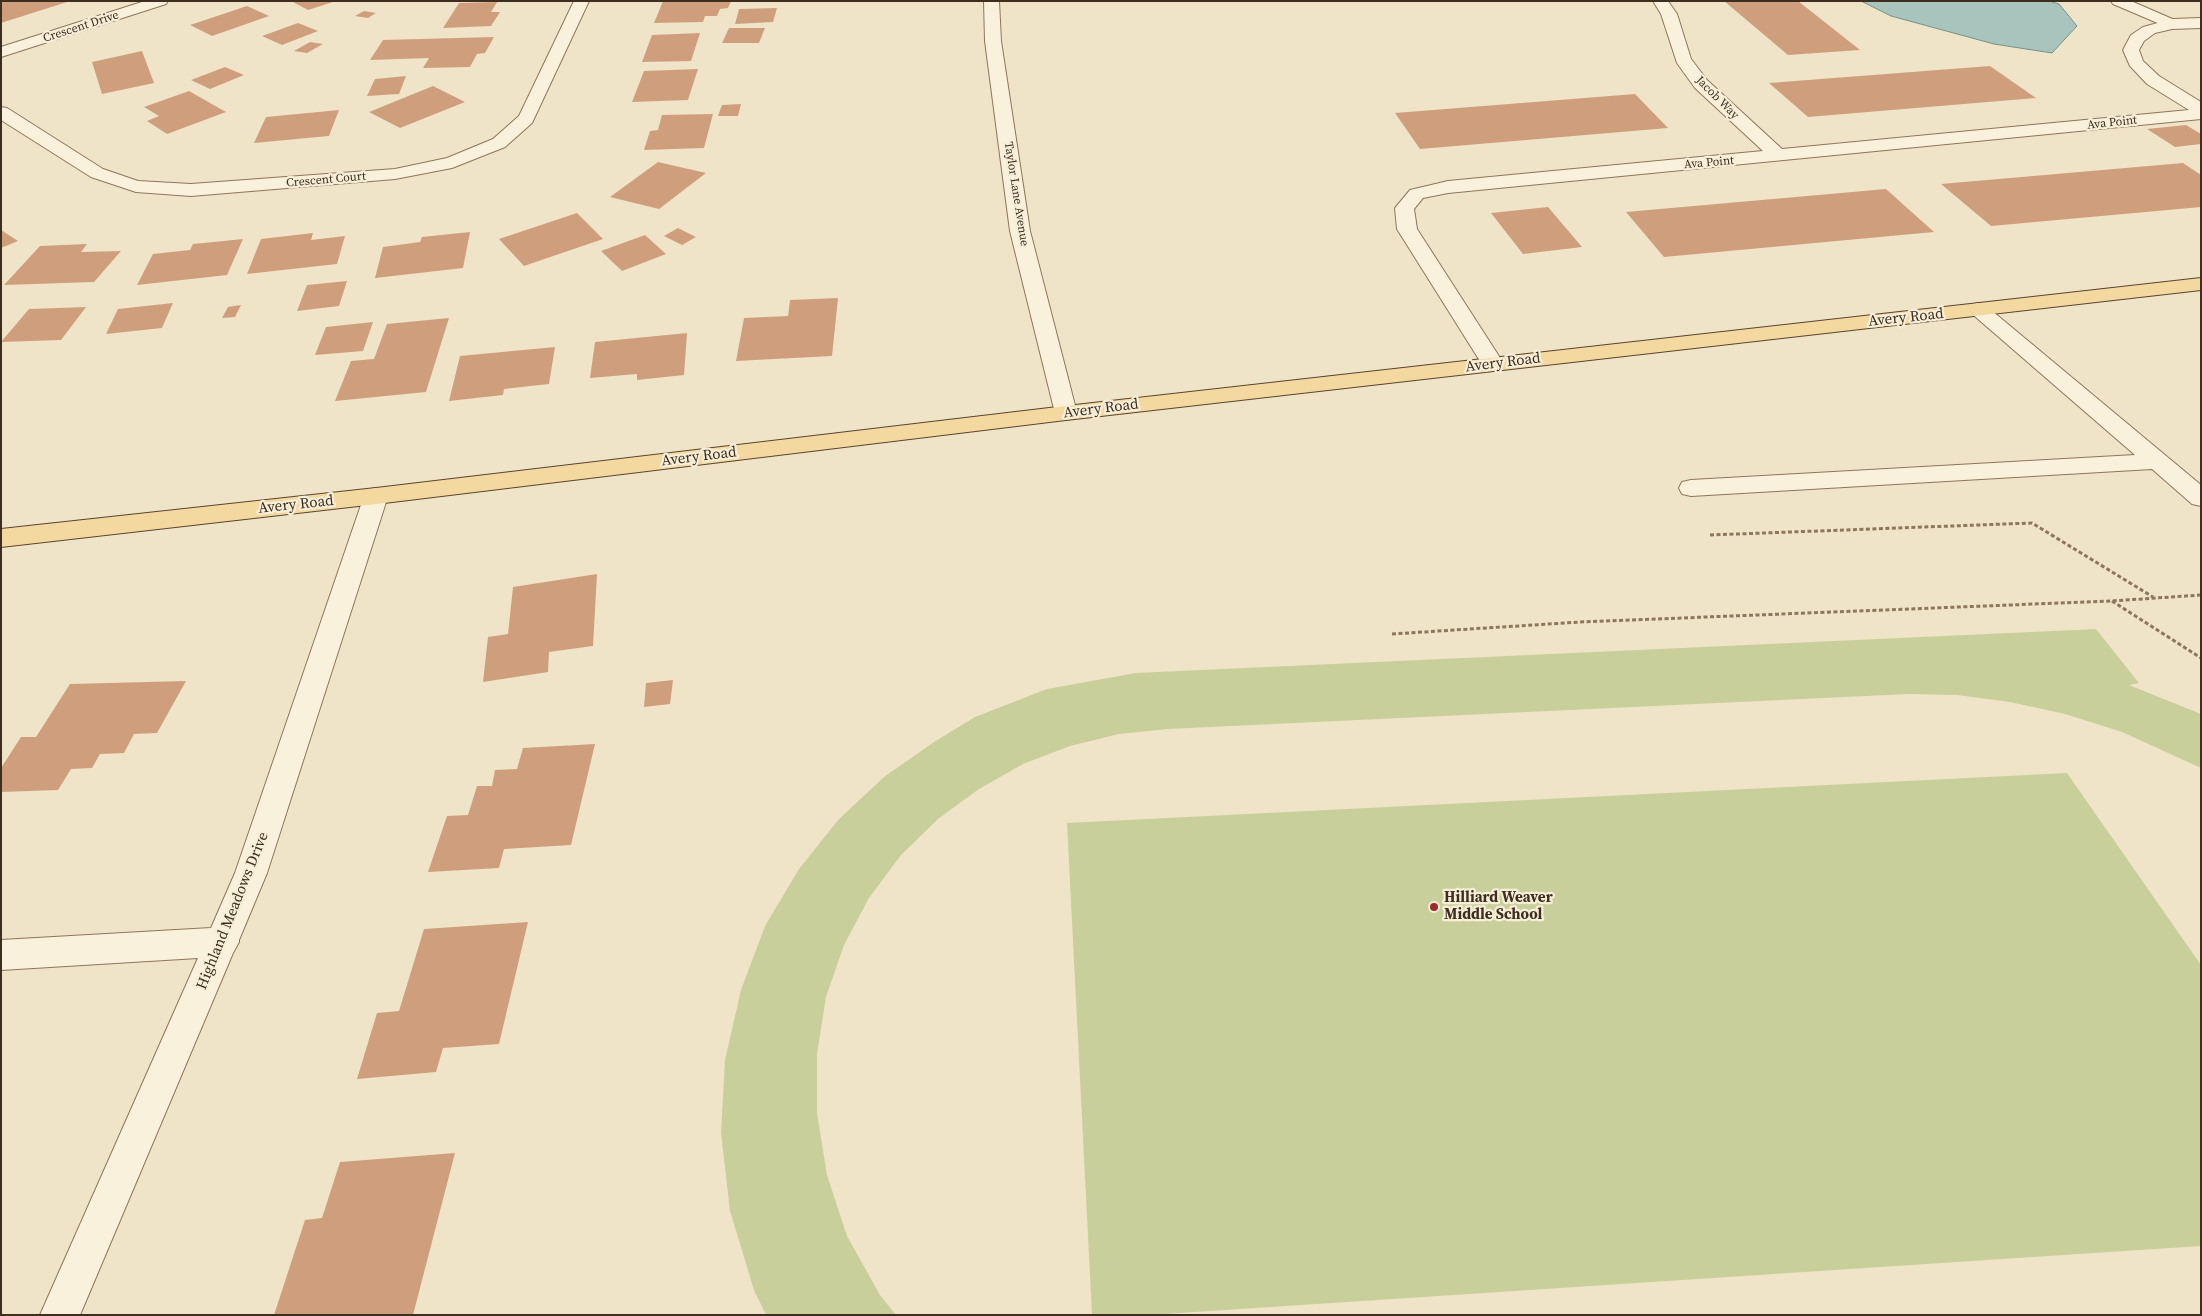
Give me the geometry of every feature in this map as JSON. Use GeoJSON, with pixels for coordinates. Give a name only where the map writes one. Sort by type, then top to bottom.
{"type":"FeatureCollection","features":[{"type":"Feature","properties":{"kind":"main road","name":"Avery Road"},"geometry":{"type":"LineString","coordinates":[[1,538],[376,496],[1066,413],[2201,284]]}},
{"type":"Feature","properties":{"kind":"street","name":"Crescent Drive"},"geometry":{"type":"LineString","coordinates":[[1,52],[161,1]]}},
{"type":"Feature","properties":{"kind":"street","name":"Crescent Court"},"geometry":{"type":"LineString","coordinates":[[1,112],[97,173],[136,186],[191,190],[395,174],[460,159],[499,143],[526,119],[582,1]]}},
{"type":"Feature","properties":{"kind":"street","name":"Taylor Lane Avenue"},"geometry":{"type":"LineString","coordinates":[[991,1],[993,41],[1020,231],[1066,413]]}},
{"type":"Feature","properties":{"kind":"street","name":"Jacob Way"},"geometry":{"type":"LineString","coordinates":[[1660,1],[1669,14],[1683,60],[1701,84],[1779,156]]}},
{"type":"Feature","properties":{"kind":"street"},"geometry":{"type":"LineString","coordinates":[[2118,1],[2172,24]]}},
{"type":"Feature","properties":{"kind":"street"},"geometry":{"type":"LineString","coordinates":[[2201,23],[2172,24],[2148,30],[2137,38],[2130,50],[2136,63],[2153,80],[2201,110]]}},
{"type":"Feature","properties":{"kind":"street","name":"Ava Point"},"geometry":{"type":"LineString","coordinates":[[1493,364],[1407,229],[1404,208],[1418,194],[1448,187],[2201,114]]}},
{"type":"Feature","properties":{"kind":"street"},"geometry":{"type":"LineString","coordinates":[[1978,309],[2199,495]]}},
{"type":"Feature","properties":{"kind":"street"},"geometry":{"type":"LineString","coordinates":[[1691,488],[2157,461]]}},
{"type":"Feature","properties":{"kind":"street","name":"Highland Meadows Drive"},"geometry":{"type":"LineString","coordinates":[[60,1315],[223,942],[251,873],[376,496]]}},
{"type":"Feature","properties":{"kind":"street"},"geometry":{"type":"LineString","coordinates":[[1,955],[223,942]]}},
{"type":"Feature","properties":{"kind":"path"},"geometry":{"type":"LineString","coordinates":[[1710,535],[2032,523],[2155,598]]}},
{"type":"Feature","properties":{"kind":"path"},"geometry":{"type":"LineString","coordinates":[[1392,634],[1580,622],[2111,601],[2201,595]]}},
{"type":"Feature","properties":{"kind":"path"},"geometry":{"type":"LineString","coordinates":[[2111,601],[2201,658]]}},
{"type":"Feature","properties":{"kind":"green space"},"geometry":{"type":"Polygon","coordinates":[[[2096,629],[2139,683],[2129,685],[2201,714],[2201,768],[2122,732],[2065,714],[2010,702],[1957,695],[1908,694],[1168,729],[1119,734],[1070,746],[1023,764],[979,789],[938,819],[901,855],[869,898],[844,945],[826,997],[817,1054],[817,1113],[827,1175],[847,1236],[880,1295],[896,1315],[766,1315],[754,1290],[730,1211],[721,1133],[725,1060],[741,990],[765,926],[799,869],[839,819],[884,777],[934,742],[975,717],[1047,689],[1136,673],[2096,629]]]}},
{"type":"Feature","properties":{"kind":"green space"},"geometry":{"type":"Polygon","coordinates":[[[2067,773],[2201,965],[2201,1246],[1149,1315],[1092,1315],[1067,823],[2067,773]]]}},
{"type":"Feature","properties":{"kind":"water"},"geometry":{"type":"Polygon","coordinates":[[[1861,1],[2049,1],[2059,4],[2077,26],[2052,53],[1994,44],[1891,16],[1861,1]]]}},
{"type":"Feature","properties":{"kind":"building"},"geometry":{"type":"Polygon","coordinates":[[[1,1],[67,1],[67,2],[1,23],[1,1]]]}},
{"type":"Feature","properties":{"kind":"building"},"geometry":{"type":"Polygon","coordinates":[[[291,1],[332,1],[333,2],[308,10],[291,1]]]}},
{"type":"Feature","properties":{"kind":"building"},"geometry":{"type":"Polygon","coordinates":[[[663,1],[731,1],[728,8],[720,9],[717,16],[705,16],[703,22],[654,23],[663,1]]]}},
{"type":"Feature","properties":{"kind":"building"},"geometry":{"type":"Polygon","coordinates":[[[1724,1],[1798,1],[1860,50],[1788,55],[1724,1]]]}},
{"type":"Feature","properties":{"kind":"building"},"geometry":{"type":"Polygon","coordinates":[[[497,2],[491,12],[500,12],[491,26],[443,28],[459,3],[497,2]]]}},
{"type":"Feature","properties":{"kind":"building"},"geometry":{"type":"Polygon","coordinates":[[[247,6],[269,16],[212,36],[190,25],[247,6]]]}},
{"type":"Feature","properties":{"kind":"building"},"geometry":{"type":"Polygon","coordinates":[[[777,8],[773,22],[735,24],[739,9],[777,8]]]}},
{"type":"Feature","properties":{"kind":"building"},"geometry":{"type":"Polygon","coordinates":[[[364,11],[376,13],[368,18],[355,16],[364,11]]]}},
{"type":"Feature","properties":{"kind":"building"},"geometry":{"type":"Polygon","coordinates":[[[298,23],[318,31],[282,45],[262,36],[298,23]]]}},
{"type":"Feature","properties":{"kind":"building"},"geometry":{"type":"Polygon","coordinates":[[[729,28],[765,28],[759,43],[722,43],[729,28]]]}},
{"type":"Feature","properties":{"kind":"building"},"geometry":{"type":"Polygon","coordinates":[[[700,33],[691,61],[642,62],[652,35],[700,33]]]}},
{"type":"Feature","properties":{"kind":"building"},"geometry":{"type":"Polygon","coordinates":[[[494,37],[485,53],[477,54],[470,67],[423,68],[429,58],[370,60],[383,40],[494,37]]]}},
{"type":"Feature","properties":{"kind":"building"},"geometry":{"type":"Polygon","coordinates":[[[310,42],[323,44],[307,53],[294,51],[310,42]]]}},
{"type":"Feature","properties":{"kind":"building"},"geometry":{"type":"Polygon","coordinates":[[[142,51],[154,83],[102,94],[92,62],[142,51]]]}},
{"type":"Feature","properties":{"kind":"building"},"geometry":{"type":"Polygon","coordinates":[[[1990,66],[2036,98],[1808,117],[1769,83],[1990,66]]]}},
{"type":"Feature","properties":{"kind":"building"},"geometry":{"type":"Polygon","coordinates":[[[225,67],[244,75],[210,89],[191,80],[225,67]]]}},
{"type":"Feature","properties":{"kind":"building"},"geometry":{"type":"Polygon","coordinates":[[[698,69],[688,100],[632,102],[644,71],[698,69]]]}},
{"type":"Feature","properties":{"kind":"building"},"geometry":{"type":"Polygon","coordinates":[[[406,76],[399,94],[367,96],[375,79],[406,76]]]}},
{"type":"Feature","properties":{"kind":"building"},"geometry":{"type":"Polygon","coordinates":[[[433,86],[465,102],[400,128],[369,112],[433,86]]]}},
{"type":"Feature","properties":{"kind":"building"},"geometry":{"type":"Polygon","coordinates":[[[189,91],[226,112],[167,134],[147,121],[159,116],[144,107],[189,91]]]}},
{"type":"Feature","properties":{"kind":"building"},"geometry":{"type":"Polygon","coordinates":[[[1635,94],[1668,128],[1420,149],[1395,113],[1635,94]]]}},
{"type":"Feature","properties":{"kind":"building"},"geometry":{"type":"Polygon","coordinates":[[[741,104],[738,116],[718,116],[722,105],[741,104]]]}},
{"type":"Feature","properties":{"kind":"building"},"geometry":{"type":"Polygon","coordinates":[[[339,110],[329,136],[254,143],[266,117],[339,110]]]}},
{"type":"Feature","properties":{"kind":"building"},"geometry":{"type":"Polygon","coordinates":[[[713,114],[704,148],[644,150],[650,131],[658,130],[662,115],[713,114]]]}},
{"type":"Feature","properties":{"kind":"building"},"geometry":{"type":"Polygon","coordinates":[[[2186,125],[2201,134],[2201,144],[2175,147],[2147,129],[2186,125]]]}},
{"type":"Feature","properties":{"kind":"building"},"geometry":{"type":"Polygon","coordinates":[[[658,162],[706,173],[659,209],[610,197],[658,162]]]}},
{"type":"Feature","properties":{"kind":"building"},"geometry":{"type":"Polygon","coordinates":[[[2183,163],[2201,175],[2201,207],[1991,226],[1941,184],[2183,163]]]}},
{"type":"Feature","properties":{"kind":"building"},"geometry":{"type":"Polygon","coordinates":[[[1886,189],[1934,232],[1664,257],[1626,212],[1886,189]]]}},
{"type":"Feature","properties":{"kind":"building"},"geometry":{"type":"Polygon","coordinates":[[[1548,207],[1582,247],[1523,254],[1491,213],[1548,207]]]}},
{"type":"Feature","properties":{"kind":"building"},"geometry":{"type":"Polygon","coordinates":[[[577,213],[603,239],[524,266],[499,239],[577,213]]]}},
{"type":"Feature","properties":{"kind":"building"},"geometry":{"type":"Polygon","coordinates":[[[678,228],[696,237],[682,245],[664,236],[678,228]]]}},
{"type":"Feature","properties":{"kind":"building"},"geometry":{"type":"Polygon","coordinates":[[[1,230],[18,241],[1,248],[1,230]]]}},
{"type":"Feature","properties":{"kind":"building"},"geometry":{"type":"Polygon","coordinates":[[[470,232],[463,268],[375,278],[383,247],[420,242],[422,237],[470,232]]]}},
{"type":"Feature","properties":{"kind":"building"},"geometry":{"type":"Polygon","coordinates":[[[313,233],[311,240],[345,236],[337,264],[247,274],[261,239],[313,233]]]}},
{"type":"Feature","properties":{"kind":"building"},"geometry":{"type":"Polygon","coordinates":[[[645,235],[666,254],[622,271],[601,251],[645,235]]]}},
{"type":"Feature","properties":{"kind":"building"},"geometry":{"type":"Polygon","coordinates":[[[243,239],[227,275],[137,285],[153,254],[190,250],[193,244],[243,239]]]}},
{"type":"Feature","properties":{"kind":"building"},"geometry":{"type":"Polygon","coordinates":[[[87,244],[81,252],[121,251],[94,282],[4,285],[40,246],[87,244]]]}},
{"type":"Feature","properties":{"kind":"building"},"geometry":{"type":"Polygon","coordinates":[[[347,281],[339,306],[297,311],[307,285],[347,281]]]}},
{"type":"Feature","properties":{"kind":"building"},"geometry":{"type":"Polygon","coordinates":[[[838,298],[832,356],[736,361],[744,318],[788,316],[790,300],[838,298]]]}},
{"type":"Feature","properties":{"kind":"building"},"geometry":{"type":"Polygon","coordinates":[[[173,303],[162,328],[106,334],[118,309],[173,303]]]}},
{"type":"Feature","properties":{"kind":"building"},"geometry":{"type":"Polygon","coordinates":[[[241,305],[235,317],[222,318],[228,307],[241,305]]]}},
{"type":"Feature","properties":{"kind":"building"},"geometry":{"type":"Polygon","coordinates":[[[86,307],[61,340],[1,342],[29,309],[86,307]]]}},
{"type":"Feature","properties":{"kind":"building"},"geometry":{"type":"Polygon","coordinates":[[[449,318],[426,392],[335,401],[351,361],[374,359],[387,324],[449,318]]]}},
{"type":"Feature","properties":{"kind":"building"},"geometry":{"type":"Polygon","coordinates":[[[373,322],[363,351],[315,355],[326,327],[373,322]]]}},
{"type":"Feature","properties":{"kind":"building"},"geometry":{"type":"Polygon","coordinates":[[[687,333],[684,375],[637,380],[637,374],[590,378],[595,342],[687,333]]]}},
{"type":"Feature","properties":{"kind":"building"},"geometry":{"type":"Polygon","coordinates":[[[555,347],[549,384],[504,389],[503,395],[449,401],[460,356],[555,347]]]}},
{"type":"Feature","properties":{"kind":"building"},"geometry":{"type":"Polygon","coordinates":[[[597,574],[593,646],[549,652],[548,672],[483,682],[488,637],[508,634],[513,587],[597,574]]]}},
{"type":"Feature","properties":{"kind":"building"},"geometry":{"type":"Polygon","coordinates":[[[673,680],[670,704],[644,707],[646,683],[673,680]]]}},
{"type":"Feature","properties":{"kind":"building"},"geometry":{"type":"Polygon","coordinates":[[[186,681],[157,733],[134,734],[124,753],[100,754],[92,768],[71,769],[58,790],[1,792],[1,768],[21,737],[36,737],[70,684],[186,681]]]}},
{"type":"Feature","properties":{"kind":"building"},"geometry":{"type":"Polygon","coordinates":[[[595,744],[571,845],[504,849],[499,868],[428,872],[447,816],[468,815],[477,786],[492,786],[495,770],[517,769],[523,748],[595,744]]]}},
{"type":"Feature","properties":{"kind":"building"},"geometry":{"type":"Polygon","coordinates":[[[528,922],[499,1044],[443,1048],[436,1072],[357,1079],[377,1013],[399,1011],[424,929],[528,922]]]}},
{"type":"Feature","properties":{"kind":"building"},"geometry":{"type":"Polygon","coordinates":[[[455,1153],[413,1315],[274,1315],[305,1220],[322,1218],[340,1162],[455,1153]]]}},
{"type":"Feature","properties":{"kind":"place","name":"Hilliard Weaver Middle School"},"geometry":{"type":"Point","coordinates":[1434,907]}}]}
